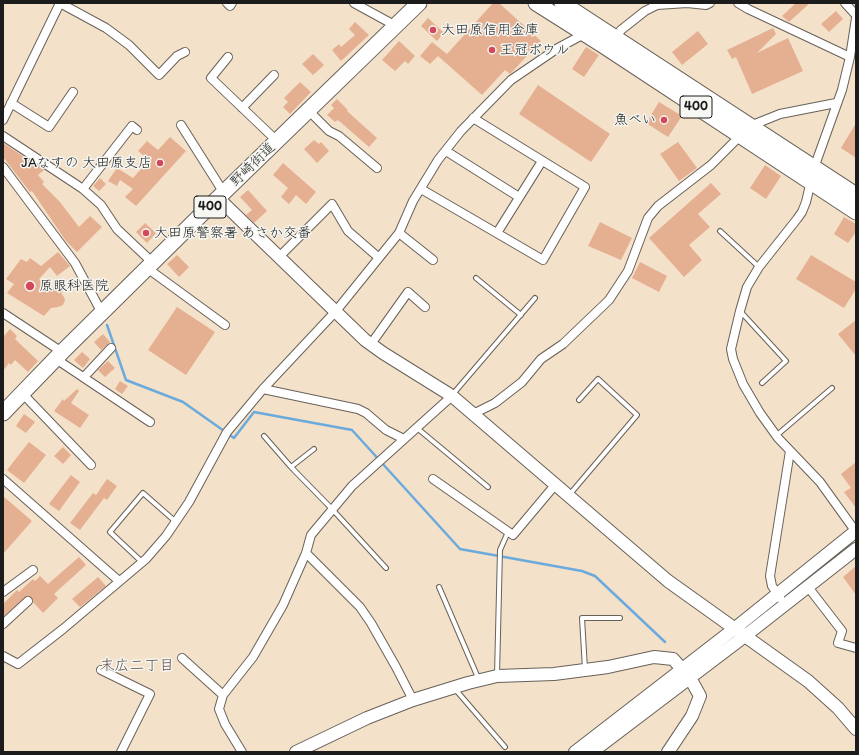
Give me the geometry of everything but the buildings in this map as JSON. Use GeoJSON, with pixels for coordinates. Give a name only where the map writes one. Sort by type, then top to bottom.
{"type":"FeatureCollection","features":[{"type":"Feature","properties":{"kind":"highway","name":"野崎街道"},"geometry":{"type":"LineString","coordinates":[[3,413],[102,312],[419,3]]}},
{"type":"Feature","properties":{"kind":"highway","name":"400"},"geometry":{"type":"LineString","coordinates":[[536,3],[584,34],[745,131],[814,168],[856,195]]}},
{"type":"Feature","properties":{"kind":"highway","name":"400"},"geometry":{"type":"LineString","coordinates":[[562,3],[615,38],[745,131],[810,183],[856,212]]}},
{"type":"Feature","properties":{"kind":"street"},"geometry":{"type":"LineString","coordinates":[[3,120],[60,3],[106,28],[129,45],[159,75],[177,56],[185,52]]}},
{"type":"Feature","properties":{"kind":"street"},"geometry":{"type":"LineString","coordinates":[[227,3],[230,6],[232,3]]}},
{"type":"Feature","properties":{"kind":"street"},"geometry":{"type":"LineString","coordinates":[[354,3],[396,26]]}},
{"type":"Feature","properties":{"kind":"street"},"geometry":{"type":"LineString","coordinates":[[615,38],[621,30],[645,12],[658,5],[710,3]]}},
{"type":"Feature","properties":{"kind":"street"},"geometry":{"type":"LineString","coordinates":[[738,3],[850,57]]}},
{"type":"Feature","properties":{"kind":"street"},"geometry":{"type":"LineString","coordinates":[[844,3],[856,15]]}},
{"type":"Feature","properties":{"kind":"street"},"geometry":{"type":"LineString","coordinates":[[575,752],[856,531],[820,482],[776,436],[760,413],[743,384],[733,360],[731,349],[747,287],[759,267],[802,212],[806,202],[814,168],[823,146],[836,103],[842,90],[850,57],[856,18]]}},
{"type":"Feature","properties":{"kind":"street"},"geometry":{"type":"LineString","coordinates":[[3,656],[18,664],[63,629],[142,562],[166,536],[176,522],[189,502],[227,432],[263,389],[336,311],[378,257],[399,233],[413,201],[438,160],[473,118],[511,80],[558,48],[584,34]]}},
{"type":"Feature","properties":{"kind":"street"},"geometry":{"type":"LineString","coordinates":[[228,57],[211,78],[277,141]]}},
{"type":"Feature","properties":{"kind":"street"},"geometry":{"type":"LineString","coordinates":[[242,108],[274,75]]}},
{"type":"Feature","properties":{"kind":"street"},"geometry":{"type":"LineString","coordinates":[[11,103],[49,127],[73,92]]}},
{"type":"Feature","properties":{"kind":"street"},"geometry":{"type":"LineString","coordinates":[[473,414],[495,403],[522,382],[541,359],[564,344],[609,300],[628,271],[648,218],[658,206],[711,165],[745,131],[780,114],[836,103]]}},
{"type":"Feature","properties":{"kind":"street"},"geometry":{"type":"LineString","coordinates":[[308,111],[329,131],[339,136],[377,168]]}},
{"type":"Feature","properties":{"kind":"street"},"geometry":{"type":"LineString","coordinates":[[421,189],[543,260],[585,187],[473,118]]}},
{"type":"Feature","properties":{"kind":"street"},"geometry":{"type":"LineString","coordinates":[[180,125],[221,195],[278,257],[370,344],[452,396],[668,581],[808,681],[824,694],[854,724]]}},
{"type":"Feature","properties":{"kind":"street"},"geometry":{"type":"LineString","coordinates":[[83,190],[132,126],[137,130]]}},
{"type":"Feature","properties":{"kind":"street"},"geometry":{"type":"LineString","coordinates":[[3,136],[83,190],[101,205],[117,228],[150,266],[226,325]]}},
{"type":"Feature","properties":{"kind":"street"},"geometry":{"type":"LineString","coordinates":[[446,151],[519,197]]}},
{"type":"Feature","properties":{"kind":"street"},"geometry":{"type":"LineString","coordinates":[[497,233],[542,161]]}},
{"type":"Feature","properties":{"kind":"street"},"geometry":{"type":"LineString","coordinates":[[3,167],[75,263],[102,312]]}},
{"type":"Feature","properties":{"kind":"street"},"geometry":{"type":"LineString","coordinates":[[278,257],[332,204],[348,230],[378,257]]}},
{"type":"Feature","properties":{"kind":"street"},"geometry":{"type":"LineString","coordinates":[[399,233],[433,260]]}},
{"type":"Feature","properties":{"kind":"street"},"geometry":{"type":"LineString","coordinates":[[370,344],[408,292],[425,307]]}},
{"type":"Feature","properties":{"kind":"street"},"geometry":{"type":"LineString","coordinates":[[3,313],[84,377],[150,422]]}},
{"type":"Feature","properties":{"kind":"street"},"geometry":{"type":"LineString","coordinates":[[84,377],[111,348]]}},
{"type":"Feature","properties":{"kind":"street"},"geometry":{"type":"LineString","coordinates":[[263,389],[358,409],[366,413],[386,430],[404,439]]}},
{"type":"Feature","properties":{"kind":"street"},"geometry":{"type":"LineString","coordinates":[[22,394],[91,465]]}},
{"type":"Feature","properties":{"kind":"street"},"geometry":{"type":"LineString","coordinates":[[242,752],[225,724],[219,709],[223,696],[257,650],[283,605],[306,553],[311,535],[352,486],[452,396]]}},
{"type":"Feature","properties":{"kind":"street"},"geometry":{"type":"LineString","coordinates":[[785,604],[772,586],[770,576],[790,451]]}},
{"type":"Feature","properties":{"kind":"street"},"geometry":{"type":"LineString","coordinates":[[3,479],[119,581]]}},
{"type":"Feature","properties":{"kind":"street"},"geometry":{"type":"LineString","coordinates":[[433,479],[513,535],[555,485]]}},
{"type":"Feature","properties":{"kind":"street"},"geometry":{"type":"LineString","coordinates":[[592,752],[745,636],[856,549]]}},
{"type":"Feature","properties":{"kind":"street"},"geometry":{"type":"LineString","coordinates":[[306,553],[360,607],[393,661],[413,700]]}},
{"type":"Feature","properties":{"kind":"street"},"geometry":{"type":"LineString","coordinates":[[3,592],[33,570]]}},
{"type":"Feature","properties":{"kind":"street"},"geometry":{"type":"LineString","coordinates":[[808,586],[842,631],[838,643],[856,648]]}},
{"type":"Feature","properties":{"kind":"street"},"geometry":{"type":"LineString","coordinates":[[3,624],[28,600]]}},
{"type":"Feature","properties":{"kind":"street"},"geometry":{"type":"LineString","coordinates":[[296,752],[367,718],[413,700],[479,680],[497,676],[554,674],[608,667],[654,657],[673,659],[690,678],[700,696],[692,716],[668,752]]}},
{"type":"Feature","properties":{"kind":"street"},"geometry":{"type":"LineString","coordinates":[[182,658],[223,696]]}},
{"type":"Feature","properties":{"kind":"street"},"geometry":{"type":"LineString","coordinates":[[101,670],[150,694],[121,752]]}},
{"type":"Feature","properties":{"kind":"lane"},"geometry":{"type":"LineString","coordinates":[[720,231],[759,267]]}},
{"type":"Feature","properties":{"kind":"lane"},"geometry":{"type":"LineString","coordinates":[[476,278],[520,315]]}},
{"type":"Feature","properties":{"kind":"lane"},"geometry":{"type":"LineString","coordinates":[[452,396],[535,298]]}},
{"type":"Feature","properties":{"kind":"lane"},"geometry":{"type":"LineString","coordinates":[[740,311],[786,361],[762,383]]}},
{"type":"Feature","properties":{"kind":"lane"},"geometry":{"type":"LineString","coordinates":[[569,496],[637,414],[598,379],[579,400]]}},
{"type":"Feature","properties":{"kind":"lane"},"geometry":{"type":"LineString","coordinates":[[776,436],[832,388]]}},
{"type":"Feature","properties":{"kind":"lane"},"geometry":{"type":"LineString","coordinates":[[417,428],[488,487]]}},
{"type":"Feature","properties":{"kind":"lane"},"geometry":{"type":"LineString","coordinates":[[264,436],[291,467],[386,568]]}},
{"type":"Feature","properties":{"kind":"lane"},"geometry":{"type":"LineString","coordinates":[[291,467],[314,449]]}},
{"type":"Feature","properties":{"kind":"lane"},"geometry":{"type":"LineString","coordinates":[[142,562],[110,532],[143,493],[176,522]]}},
{"type":"Feature","properties":{"kind":"lane"},"geometry":{"type":"LineString","coordinates":[[497,676],[500,550],[508,532]]}},
{"type":"Feature","properties":{"kind":"lane"},"geometry":{"type":"LineString","coordinates":[[439,587],[479,680]]}},
{"type":"Feature","properties":{"kind":"lane"},"geometry":{"type":"LineString","coordinates":[[585,670],[582,618],[620,618]]}},
{"type":"Feature","properties":{"kind":"lane"},"geometry":{"type":"LineString","coordinates":[[453,688],[505,747]]}},
{"type":"Feature","properties":{"kind":"waterway"},"geometry":{"type":"LineString","coordinates":[[107,325],[126,380],[183,402],[234,438],[254,412],[352,430],[460,549],[582,571],[595,576],[665,642]]}},
{"type":"Feature","properties":{"kind":"place","name":"大田原信用金庫"},"geometry":{"type":"Point","coordinates":[433,30]}},
{"type":"Feature","properties":{"kind":"place","name":"王冠ボウル"},"geometry":{"type":"Point","coordinates":[492,50]}},
{"type":"Feature","properties":{"kind":"place","name":"魚べい"},"geometry":{"type":"Point","coordinates":[664,120]}},
{"type":"Feature","properties":{"kind":"place","name":"JAなすの 大田原支店"},"geometry":{"type":"Point","coordinates":[160,163]}},
{"type":"Feature","properties":{"kind":"place","name":"大田原警察署 あさか交番"},"geometry":{"type":"Point","coordinates":[146,233]}},
{"type":"Feature","properties":{"kind":"place","name":"原眼科医院"},"geometry":{"type":"Point","coordinates":[30,286]}},
{"type":"Feature","properties":{"kind":"district","name":"末広二丁目"},"geometry":{"type":"Point","coordinates":[137,666]}}]}
